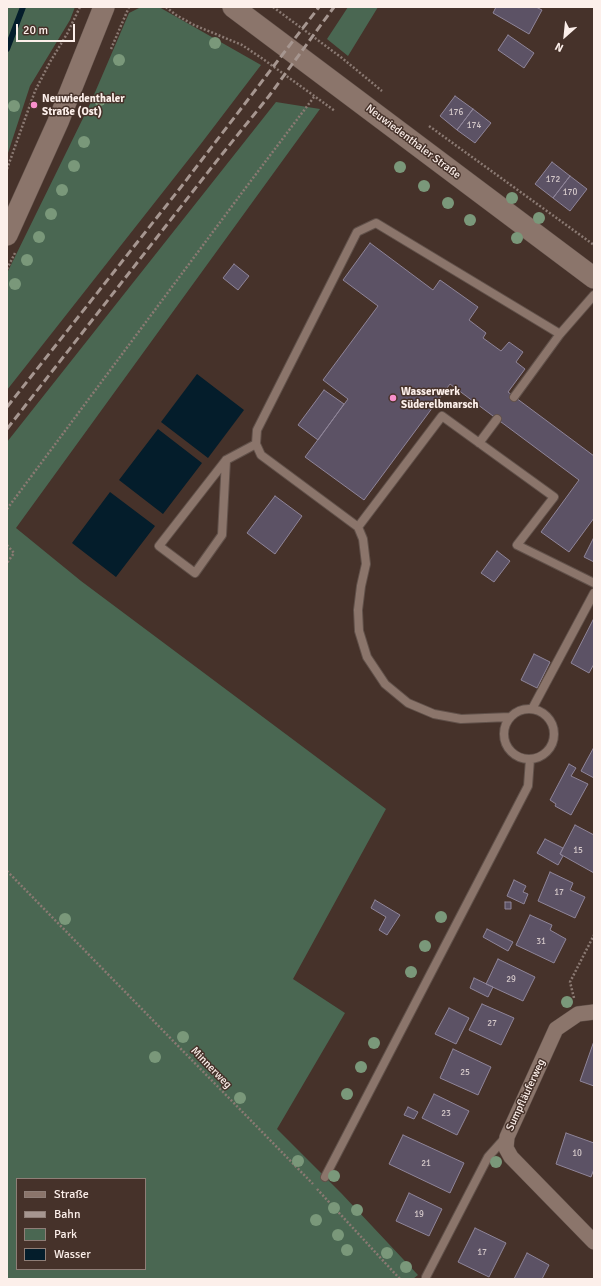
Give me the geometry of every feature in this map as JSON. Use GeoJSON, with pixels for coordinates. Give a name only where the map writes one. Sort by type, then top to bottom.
{"type":"FeatureCollection","features":[{"type":"Feature","properties":{"kind":"street"},"geometry":{"type":"LineString","coordinates":[[7,235],[74,86],[104,7]]}},
{"type":"Feature","properties":{"kind":"street","name":"Neuwiedenthaler Straße"},"geometry":{"type":"LineString","coordinates":[[232,7],[594,278]]}},
{"type":"Feature","properties":{"kind":"street","name":"Sumpfläuferweg"},"geometry":{"type":"LineString","coordinates":[[594,1012],[578,1014],[556,1029],[507,1137],[506,1148],[511,1157],[594,1242]]}},
{"type":"Feature","properties":{"kind":"lane"},"geometry":{"type":"LineString","coordinates":[[510,717],[461,719],[434,714],[408,703],[385,684],[367,657],[359,631],[359,604],[366,564],[363,539],[358,527],[261,455],[256,444],[257,430],[357,232],[376,223],[560,334]]}},
{"type":"Feature","properties":{"kind":"lane"},"geometry":{"type":"LineString","coordinates":[[514,397],[560,334],[594,295]]}},
{"type":"Feature","properties":{"kind":"lane"},"geometry":{"type":"LineString","coordinates":[[358,527],[442,416],[554,497],[517,546],[594,583]]}},
{"type":"Feature","properties":{"kind":"lane"},"geometry":{"type":"LineString","coordinates":[[479,443],[497,419]]}},
{"type":"Feature","properties":{"kind":"lane"},"geometry":{"type":"LineString","coordinates":[[226,460],[222,535],[195,573],[159,546],[226,460],[256,444]]}},
{"type":"Feature","properties":{"kind":"lane"},"geometry":{"type":"LineString","coordinates":[[532,709],[594,593]]}},
{"type":"Feature","properties":{"kind":"lane"},"geometry":{"type":"LineString","coordinates":[[532,709],[545,715],[551,723],[554,733],[553,742],[548,751],[540,757],[530,759],[521,758],[512,753],[506,745],[503,736],[505,726],[510,717],[517,712],[532,709]]}},
{"type":"Feature","properties":{"kind":"lane"},"geometry":{"type":"LineString","coordinates":[[325,1178],[528,786],[530,759]]}},
{"type":"Feature","properties":{"kind":"lane"},"geometry":{"type":"LineString","coordinates":[[426,1277],[488,1157],[507,1137]]}},
{"type":"Feature","properties":{"kind":"path"},"geometry":{"type":"LineString","coordinates":[[7,169],[35,91],[67,34],[80,7]]}},
{"type":"Feature","properties":{"kind":"path"},"geometry":{"type":"LineString","coordinates":[[166,7],[176,15],[194,25],[242,45],[338,113]]}},
{"type":"Feature","properties":{"kind":"path"},"geometry":{"type":"LineString","coordinates":[[273,7],[342,58],[386,95]]}},
{"type":"Feature","properties":{"kind":"path"},"geometry":{"type":"LineString","coordinates":[[7,509],[314,97]]}},
{"type":"Feature","properties":{"kind":"path"},"geometry":{"type":"LineString","coordinates":[[424,123],[594,245]]}},
{"type":"Feature","properties":{"kind":"path"},"geometry":{"type":"LineString","coordinates":[[7,545],[14,553],[7,563]]}},
{"type":"Feature","properties":{"kind":"path","name":"Minnerweg"},"geometry":{"type":"LineString","coordinates":[[7,871],[318,1189],[400,1279]]}},
{"type":"Feature","properties":{"kind":"path"},"geometry":{"type":"LineString","coordinates":[[578,1014],[570,982],[594,935]]}},
{"type":"Feature","properties":{"kind":"green space"},"geometry":{"type":"Polygon","coordinates":[[[7,7],[75,7],[70,20],[30,86],[7,156],[7,7]]]}},
{"type":"Feature","properties":{"kind":"green space"},"geometry":{"type":"Polygon","coordinates":[[[141,7],[159,7],[261,65],[200,145],[7,390],[7,273],[90,104],[129,13],[141,7]]]}},
{"type":"Feature","properties":{"kind":"green space"},"geometry":{"type":"Polygon","coordinates":[[[348,7],[378,7],[348,56],[327,39],[348,7]]]}},
{"type":"Feature","properties":{"kind":"green space"},"geometry":{"type":"Polygon","coordinates":[[[276,102],[320,109],[16,528],[81,581],[386,809],[293,979],[345,1013],[277,1129],[342,1194],[418,1275],[413,1279],[7,1279],[7,442],[276,102]]]}},
{"type":"Feature","properties":{"kind":"water"},"geometry":{"type":"Polygon","coordinates":[[[197,374],[244,410],[208,458],[161,422],[197,374]]]}},
{"type":"Feature","properties":{"kind":"water"},"geometry":{"type":"Polygon","coordinates":[[[158,429],[202,463],[163,514],[119,480],[158,429]]]}},
{"type":"Feature","properties":{"kind":"water"},"geometry":{"type":"Polygon","coordinates":[[[110,492],[155,526],[116,577],[72,543],[110,492]]]}},
{"type":"Feature","properties":{"kind":"building"},"geometry":{"type":"Polygon","coordinates":[[[496,7],[536,7],[542,10],[529,34],[493,13],[496,7]]]}},
{"type":"Feature","properties":{"kind":"building"},"geometry":{"type":"Polygon","coordinates":[[[508,35],[534,53],[524,68],[498,50],[508,35]]]}},
{"type":"Feature","properties":{"kind":"building"},"geometry":{"type":"Polygon","coordinates":[[[455,96],[473,109],[457,130],[440,116],[455,96]]]}},
{"type":"Feature","properties":{"kind":"building"},"geometry":{"type":"Polygon","coordinates":[[[473,109],[491,123],[475,143],[457,130],[473,109]]]}},
{"type":"Feature","properties":{"kind":"building"},"geometry":{"type":"Polygon","coordinates":[[[552,162],[570,176],[553,198],[535,184],[552,162]]]}},
{"type":"Feature","properties":{"kind":"building"},"geometry":{"type":"Polygon","coordinates":[[[570,176],[587,189],[570,211],[553,198],[570,176]]]}},
{"type":"Feature","properties":{"kind":"building","name":"Wasserwerk Süderelbmarsch"},"geometry":{"type":"Polygon","coordinates":[[[370,243],[433,290],[440,280],[478,307],[469,320],[486,333],[483,338],[501,351],[509,342],[523,352],[516,362],[525,369],[508,392],[594,456],[594,518],[569,552],[541,532],[579,480],[450,384],[364,500],[305,457],[348,399],[323,380],[378,306],[343,280],[370,243]]]}},
{"type":"Feature","properties":{"kind":"building"},"geometry":{"type":"Polygon","coordinates":[[[234,264],[249,276],[238,290],[223,278],[234,264]]]}},
{"type":"Feature","properties":{"kind":"building"},"geometry":{"type":"Polygon","coordinates":[[[324,390],[344,404],[318,440],[298,425],[324,390]]]}},
{"type":"Feature","properties":{"kind":"building"},"geometry":{"type":"Polygon","coordinates":[[[275,496],[302,516],[275,554],[247,533],[275,496]]]}},
{"type":"Feature","properties":{"kind":"building"},"geometry":{"type":"Polygon","coordinates":[[[594,537],[594,562],[584,557],[594,537]]]}},
{"type":"Feature","properties":{"kind":"building"},"geometry":{"type":"Polygon","coordinates":[[[497,551],[510,561],[494,582],[481,573],[497,551]]]}},
{"type":"Feature","properties":{"kind":"building"},"geometry":{"type":"Polygon","coordinates":[[[594,618],[594,664],[589,673],[571,663],[594,618]]]}},
{"type":"Feature","properties":{"kind":"building"},"geometry":{"type":"Polygon","coordinates":[[[534,654],[550,662],[537,688],[521,680],[534,654]]]}},
{"type":"Feature","properties":{"kind":"building"},"geometry":{"type":"Polygon","coordinates":[[[594,747],[594,778],[581,771],[594,747]]]}},
{"type":"Feature","properties":{"kind":"building"},"geometry":{"type":"Polygon","coordinates":[[[569,764],[576,768],[571,776],[588,784],[571,815],[555,806],[556,804],[550,800],[569,764]]]}},
{"type":"Feature","properties":{"kind":"building"},"geometry":{"type":"Polygon","coordinates":[[[575,825],[594,835],[594,873],[560,854],[575,825]]]}},
{"type":"Feature","properties":{"kind":"building"},"geometry":{"type":"Polygon","coordinates":[[[545,839],[563,848],[560,854],[563,856],[558,865],[537,853],[545,839]]]}},
{"type":"Feature","properties":{"kind":"building"},"geometry":{"type":"Polygon","coordinates":[[[550,872],[573,883],[570,890],[585,897],[575,918],[538,901],[550,872]]]}},
{"type":"Feature","properties":{"kind":"building"},"geometry":{"type":"Polygon","coordinates":[[[514,880],[526,886],[523,892],[528,894],[524,904],[507,896],[514,880]]]}},
{"type":"Feature","properties":{"kind":"building"},"geometry":{"type":"Polygon","coordinates":[[[375,900],[400,915],[387,935],[379,930],[386,917],[371,908],[375,900]]]}},
{"type":"Feature","properties":{"kind":"building"},"geometry":{"type":"Polygon","coordinates":[[[505,902],[511,902],[511,909],[505,909],[505,902]]]}},
{"type":"Feature","properties":{"kind":"building"},"geometry":{"type":"Polygon","coordinates":[[[530,915],[552,925],[550,930],[566,939],[554,963],[516,945],[530,915]]]}},
{"type":"Feature","properties":{"kind":"building"},"geometry":{"type":"Polygon","coordinates":[[[487,929],[513,942],[508,951],[483,937],[487,929]]]}},
{"type":"Feature","properties":{"kind":"building"},"geometry":{"type":"Polygon","coordinates":[[[498,959],[535,977],[523,1001],[486,984],[498,959]]]}},
{"type":"Feature","properties":{"kind":"building"},"geometry":{"type":"Polygon","coordinates":[[[474,978],[493,987],[488,997],[470,988],[474,978]]]}},
{"type":"Feature","properties":{"kind":"building"},"geometry":{"type":"Polygon","coordinates":[[[482,1004],[514,1018],[501,1045],[469,1030],[482,1004]]]}},
{"type":"Feature","properties":{"kind":"building"},"geometry":{"type":"Polygon","coordinates":[[[449,1008],[469,1018],[456,1044],[435,1034],[449,1008]]]}},
{"type":"Feature","properties":{"kind":"building"},"geometry":{"type":"Polygon","coordinates":[[[594,1041],[594,1086],[580,1081],[594,1041]]]}},
{"type":"Feature","properties":{"kind":"building"},"geometry":{"type":"Polygon","coordinates":[[[453,1049],[491,1067],[478,1095],[440,1078],[453,1049]]]}},
{"type":"Feature","properties":{"kind":"building"},"geometry":{"type":"Polygon","coordinates":[[[434,1094],[469,1111],[457,1135],[422,1118],[434,1094]]]}},
{"type":"Feature","properties":{"kind":"building"},"geometry":{"type":"Polygon","coordinates":[[[408,1107],[418,1112],[414,1119],[404,1115],[408,1107]]]}},
{"type":"Feature","properties":{"kind":"building"},"geometry":{"type":"Polygon","coordinates":[[[566,1133],[594,1143],[594,1169],[591,1177],[556,1164],[566,1133]]]}},
{"type":"Feature","properties":{"kind":"building"},"geometry":{"type":"Polygon","coordinates":[[[403,1135],[464,1163],[450,1193],[389,1164],[403,1135]]]}},
{"type":"Feature","properties":{"kind":"building"},"geometry":{"type":"Polygon","coordinates":[[[409,1193],[442,1209],[429,1236],[396,1221],[409,1193]]]}},
{"type":"Feature","properties":{"kind":"building"},"geometry":{"type":"Polygon","coordinates":[[[475,1228],[506,1243],[489,1277],[458,1262],[475,1228]]]}},
{"type":"Feature","properties":{"kind":"building"},"geometry":{"type":"Polygon","coordinates":[[[527,1253],[549,1265],[542,1279],[514,1279],[527,1253]]]}},
{"type":"Feature","properties":{"kind":"waterway"},"geometry":{"type":"LineString","coordinates":[[7,49],[23,7]]}},
{"type":"Feature","properties":{"kind":"railway"},"geometry":{"type":"LineString","coordinates":[[7,407],[181,187],[319,7]]}},
{"type":"Feature","properties":{"kind":"railway"},"geometry":{"type":"LineString","coordinates":[[7,429],[269,96],[334,7]]}},
{"type":"Feature","properties":{"kind":"place","name":"Neuwiedenthaler Straße (Ost)"},"geometry":{"type":"Point","coordinates":[34,105]}},
{"type":"Feature","properties":{"kind":"place","name":"Wasserwerk Süderelbmarsch"},"geometry":{"type":"Point","coordinates":[393,398]}}]}
